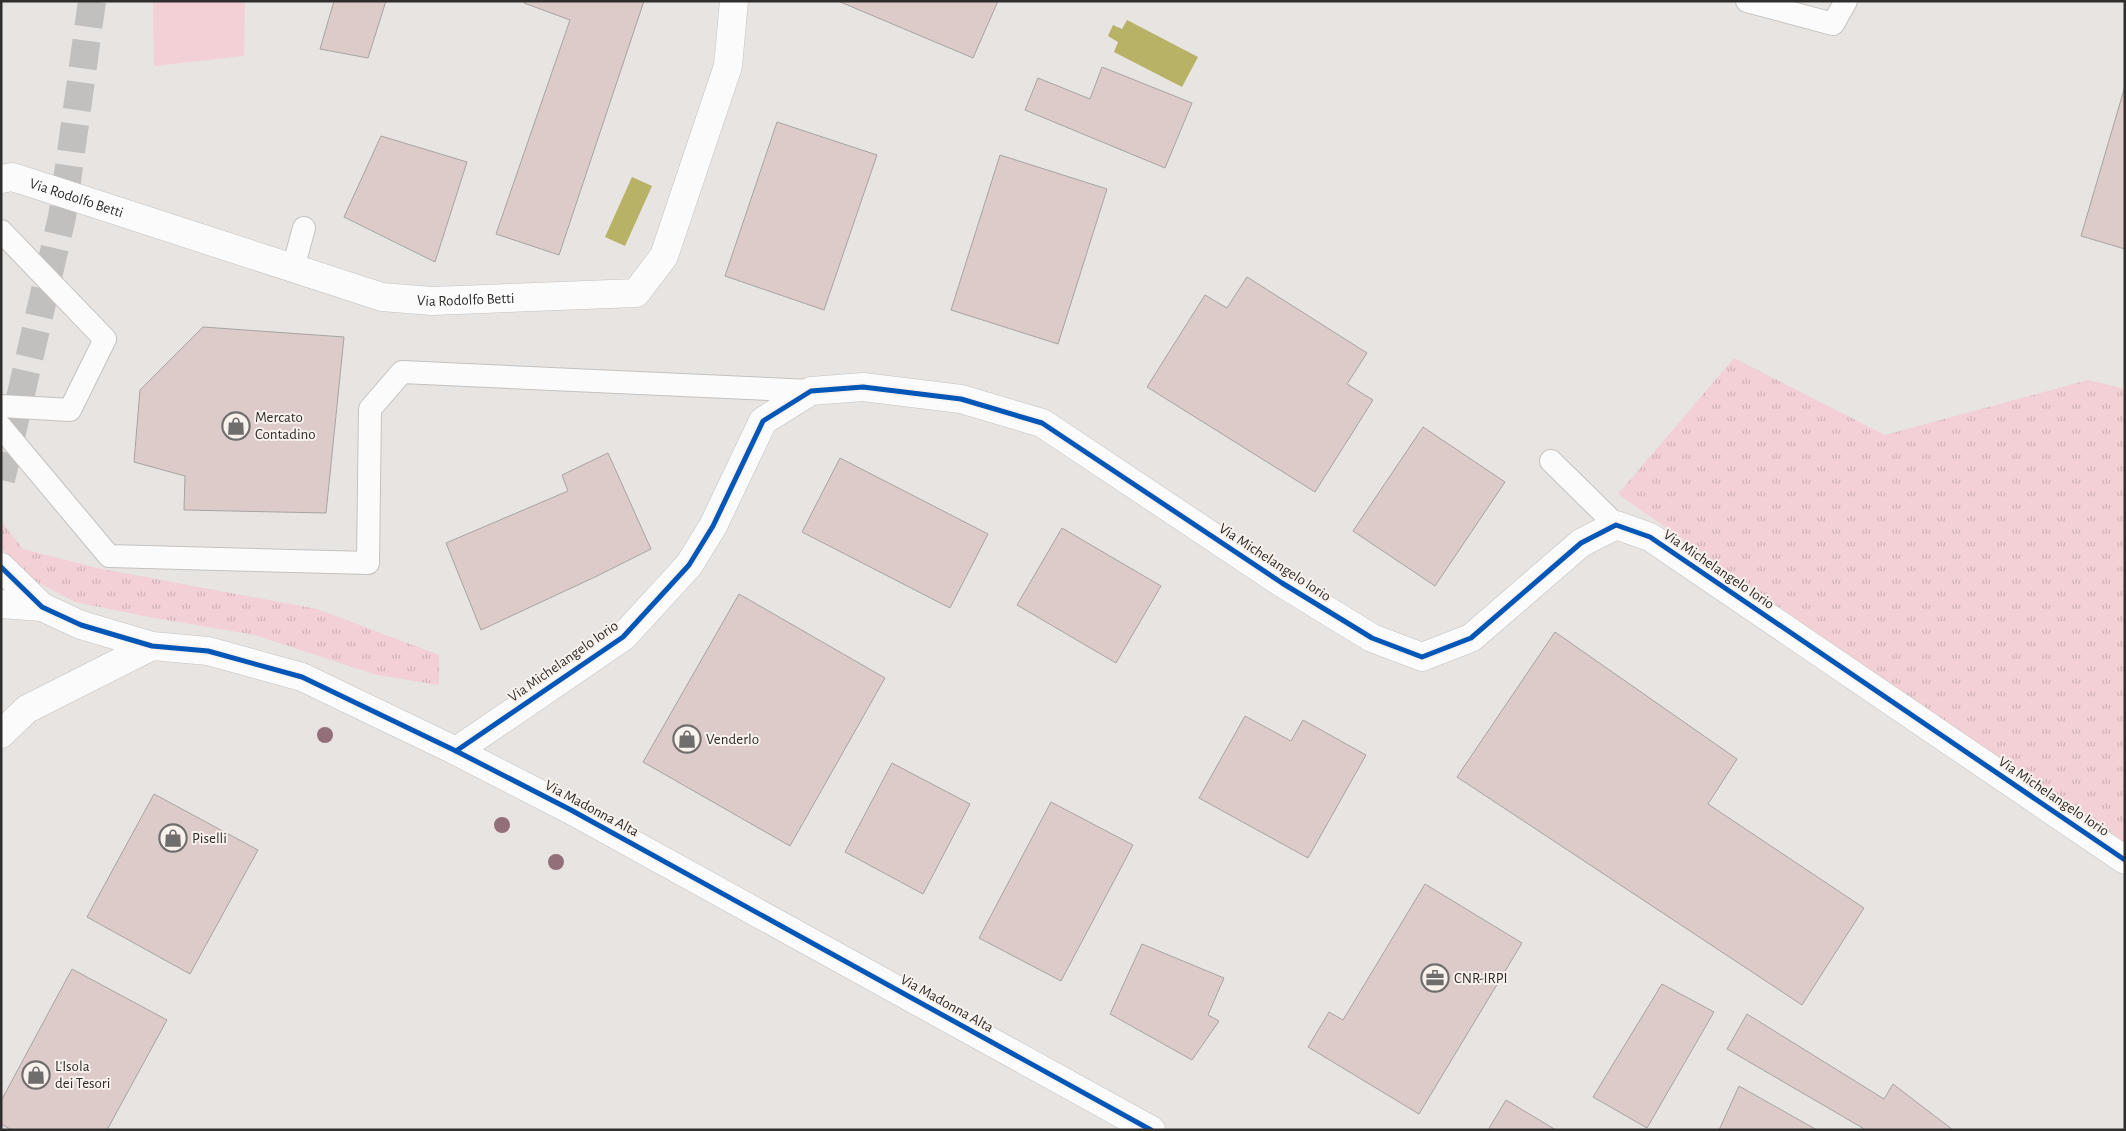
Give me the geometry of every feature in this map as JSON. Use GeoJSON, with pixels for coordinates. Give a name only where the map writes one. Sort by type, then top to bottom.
{"type":"FeatureCollection","features":[{"type":"Feature","properties":{"kind":"street","name":"Via Rodolfo Betti"},"geometry":{"type":"LineString","coordinates":[[1,179],[12,177],[22,180],[382,297],[432,301],[636,293],[664,256],[722,84],[728,66],[734,1]]}},
{"type":"Feature","properties":{"kind":"street","name":"Via Michelangelo Iorio"},"geometry":{"type":"LineString","coordinates":[[456,751],[623,637],[689,565],[714,526],[763,421],[811,391],[863,387],[961,399],[1042,422],[1290,588],[1372,638],[1422,657],[1471,638],[1581,543],[1616,524],[1650,537],[2125,860]]}},
{"type":"Feature","properties":{"kind":"street","name":"Via Madonna Alta"},"geometry":{"type":"LineString","coordinates":[[1,567],[42,607]]}},
{"type":"Feature","properties":{"kind":"street","name":"Via Madonna Alta"},"geometry":{"type":"LineString","coordinates":[[1,604],[42,607],[82,625],[152,646],[208,651],[302,677],[456,751],[580,815],[1151,1130]]}},
{"type":"Feature","properties":{"kind":"street"},"geometry":{"type":"LineString","coordinates":[[1,734],[14,707],[152,646]]}},
{"type":"Feature","properties":{"kind":"lane"},"geometry":{"type":"LineString","coordinates":[[1747,1],[1833,24],[1846,1]]}},
{"type":"Feature","properties":{"kind":"lane"},"geometry":{"type":"LineString","coordinates":[[294,268],[304,228]]}},
{"type":"Feature","properties":{"kind":"lane"},"geometry":{"type":"LineString","coordinates":[[1,231],[105,339],[70,410],[1,406]]}},
{"type":"Feature","properties":{"kind":"lane"},"geometry":{"type":"LineString","coordinates":[[1,427],[108,556],[368,563],[370,409],[402,372],[811,391]]}},
{"type":"Feature","properties":{"kind":"lane"},"geometry":{"type":"LineString","coordinates":[[1551,461],[1616,524]]}},
{"type":"Feature","properties":{"kind":"green space"},"geometry":{"type":"Polygon","coordinates":[[[153,1],[245,1],[244,56],[154,66],[153,1]]]}},
{"type":"Feature","properties":{"kind":"green space"},"geometry":{"type":"Polygon","coordinates":[[[1734,358],[1885,435],[2088,380],[2125,389],[2125,849],[1618,494],[1734,358]]]}},
{"type":"Feature","properties":{"kind":"green space"},"geometry":{"type":"Polygon","coordinates":[[[1,521],[23,549],[97,568],[317,609],[439,655],[439,685],[377,675],[255,635],[75,602],[32,579],[1,548],[1,521]]]}},
{"type":"Feature","properties":{"kind":"shaded area"},"geometry":{"type":"Polygon","coordinates":[[[1127,20],[1198,57],[1182,87],[1114,52],[1118,42],[1108,36],[1113,25],[1122,29],[1127,20]]]}},
{"type":"Feature","properties":{"kind":"shaded area"},"geometry":{"type":"Polygon","coordinates":[[[632,177],[652,186],[625,246],[605,237],[632,177]]]}},
{"type":"Feature","properties":{"kind":"building"},"geometry":{"type":"Polygon","coordinates":[[[334,1],[386,1],[368,58],[320,49],[334,1]]]}},
{"type":"Feature","properties":{"kind":"building"},"geometry":{"type":"Polygon","coordinates":[[[525,1],[644,1],[559,255],[496,234],[570,20],[524,3],[525,1]]]}},
{"type":"Feature","properties":{"kind":"building"},"geometry":{"type":"Polygon","coordinates":[[[838,1],[998,1],[973,58],[838,1]]]}},
{"type":"Feature","properties":{"kind":"building"},"geometry":{"type":"Polygon","coordinates":[[[1102,67],[1192,103],[1165,168],[1025,110],[1038,78],[1090,99],[1102,67]]]}},
{"type":"Feature","properties":{"kind":"building"},"geometry":{"type":"Polygon","coordinates":[[[2125,86],[2125,249],[2081,236],[2125,86]]]}},
{"type":"Feature","properties":{"kind":"building"},"geometry":{"type":"Polygon","coordinates":[[[777,122],[877,155],[824,310],[725,276],[777,122]]]}},
{"type":"Feature","properties":{"kind":"building"},"geometry":{"type":"Polygon","coordinates":[[[381,136],[467,162],[435,262],[344,217],[381,136]]]}},
{"type":"Feature","properties":{"kind":"building"},"geometry":{"type":"Polygon","coordinates":[[[1000,155],[1107,189],[1058,344],[951,310],[1000,155]]]}},
{"type":"Feature","properties":{"kind":"building"},"geometry":{"type":"Polygon","coordinates":[[[1247,277],[1367,353],[1347,384],[1373,400],[1315,492],[1147,387],[1205,295],[1227,308],[1247,277]]]}},
{"type":"Feature","properties":{"kind":"building","name":"Mercato Contadino"},"geometry":{"type":"Polygon","coordinates":[[[203,327],[344,337],[326,513],[184,510],[185,476],[134,462],[140,390],[203,327]]]}},
{"type":"Feature","properties":{"kind":"building"},"geometry":{"type":"Polygon","coordinates":[[[1423,427],[1505,482],[1435,586],[1353,531],[1423,427]]]}},
{"type":"Feature","properties":{"kind":"building"},"geometry":{"type":"Polygon","coordinates":[[[608,453],[651,549],[481,630],[446,543],[568,491],[562,475],[608,453]]]}},
{"type":"Feature","properties":{"kind":"building"},"geometry":{"type":"Polygon","coordinates":[[[840,458],[988,534],[950,608],[802,532],[840,458]]]}},
{"type":"Feature","properties":{"kind":"building"},"geometry":{"type":"Polygon","coordinates":[[[1062,528],[1161,586],[1116,663],[1017,605],[1062,528]]]}},
{"type":"Feature","properties":{"kind":"building"},"geometry":{"type":"Polygon","coordinates":[[[739,594],[885,678],[790,846],[643,762],[739,594]]]}},
{"type":"Feature","properties":{"kind":"building"},"geometry":{"type":"Polygon","coordinates":[[[1555,632],[1737,759],[1708,804],[1864,908],[1802,1005],[1457,777],[1555,632]]]}},
{"type":"Feature","properties":{"kind":"building"},"geometry":{"type":"Polygon","coordinates":[[[1245,716],[1291,741],[1303,720],[1366,755],[1308,858],[1199,798],[1245,716]]]}},
{"type":"Feature","properties":{"kind":"building"},"geometry":{"type":"Polygon","coordinates":[[[892,763],[970,804],[923,894],[845,852],[892,763]]]}},
{"type":"Feature","properties":{"kind":"building"},"geometry":{"type":"Polygon","coordinates":[[[154,794],[258,850],[190,974],[87,917],[154,794]]]}},
{"type":"Feature","properties":{"kind":"building"},"geometry":{"type":"Polygon","coordinates":[[[1051,802],[1133,845],[1061,981],[979,938],[1051,802]]]}},
{"type":"Feature","properties":{"kind":"building","name":"CNR-IRPI"},"geometry":{"type":"Polygon","coordinates":[[[1425,884],[1522,943],[1419,1114],[1308,1047],[1329,1012],[1343,1020],[1425,884]]]}},
{"type":"Feature","properties":{"kind":"building"},"geometry":{"type":"Polygon","coordinates":[[[1142,944],[1224,978],[1208,1015],[1219,1021],[1192,1060],[1110,1014],[1142,944]]]}},
{"type":"Feature","properties":{"kind":"building"},"geometry":{"type":"Polygon","coordinates":[[[72,969],[167,1020],[107,1130],[12,1130],[1,1124],[1,1101],[72,969]]]}},
{"type":"Feature","properties":{"kind":"building"},"geometry":{"type":"Polygon","coordinates":[[[1662,984],[1714,1012],[1647,1128],[1593,1097],[1662,984]]]}},
{"type":"Feature","properties":{"kind":"building"},"geometry":{"type":"Polygon","coordinates":[[[1747,1014],[1884,1099],[1893,1084],[1953,1130],[1866,1130],[1727,1049],[1747,1014]]]}},
{"type":"Feature","properties":{"kind":"building"},"geometry":{"type":"Polygon","coordinates":[[[1739,1086],[1817,1130],[1719,1130],[1739,1086]]]}},
{"type":"Feature","properties":{"kind":"building"},"geometry":{"type":"Polygon","coordinates":[[[1506,1100],[1556,1130],[1488,1130],[1506,1100]]]}},
{"type":"Feature","properties":{"kind":"tunnel"},"geometry":{"type":"LineString","coordinates":[[1,480],[62,217],[92,1]]}},
{"type":"Feature","properties":{"kind":"cycle path"},"geometry":{"type":"LineString","coordinates":[[456,751],[623,637],[689,565],[713,526],[763,421],[811,391],[863,387],[961,399],[1042,423],[1282,583],[1372,638],[1422,657],[1471,638],[1581,543],[1616,525],[1650,537],[2125,860]]}},
{"type":"Feature","properties":{"kind":"cycle path"},"geometry":{"type":"LineString","coordinates":[[1,567],[42,607],[81,625],[152,646],[208,651],[302,677],[456,751],[571,810],[1151,1130]]}},
{"type":"Feature","properties":{"kind":"place","name":"Mercato Contadino"},"geometry":{"type":"Point","coordinates":[236,426]}},
{"type":"Feature","properties":{"kind":"place","name":"Venderlo"},"geometry":{"type":"Point","coordinates":[687,739]}},
{"type":"Feature","properties":{"kind":"place","name":"Piselli"},"geometry":{"type":"Point","coordinates":[173,838]}},
{"type":"Feature","properties":{"kind":"place","name":"CNR-IRPI"},"geometry":{"type":"Point","coordinates":[1435,978]}},
{"type":"Feature","properties":{"kind":"place","name":"L'Isola dei Tesori"},"geometry":{"type":"Point","coordinates":[36,1075]}}]}
